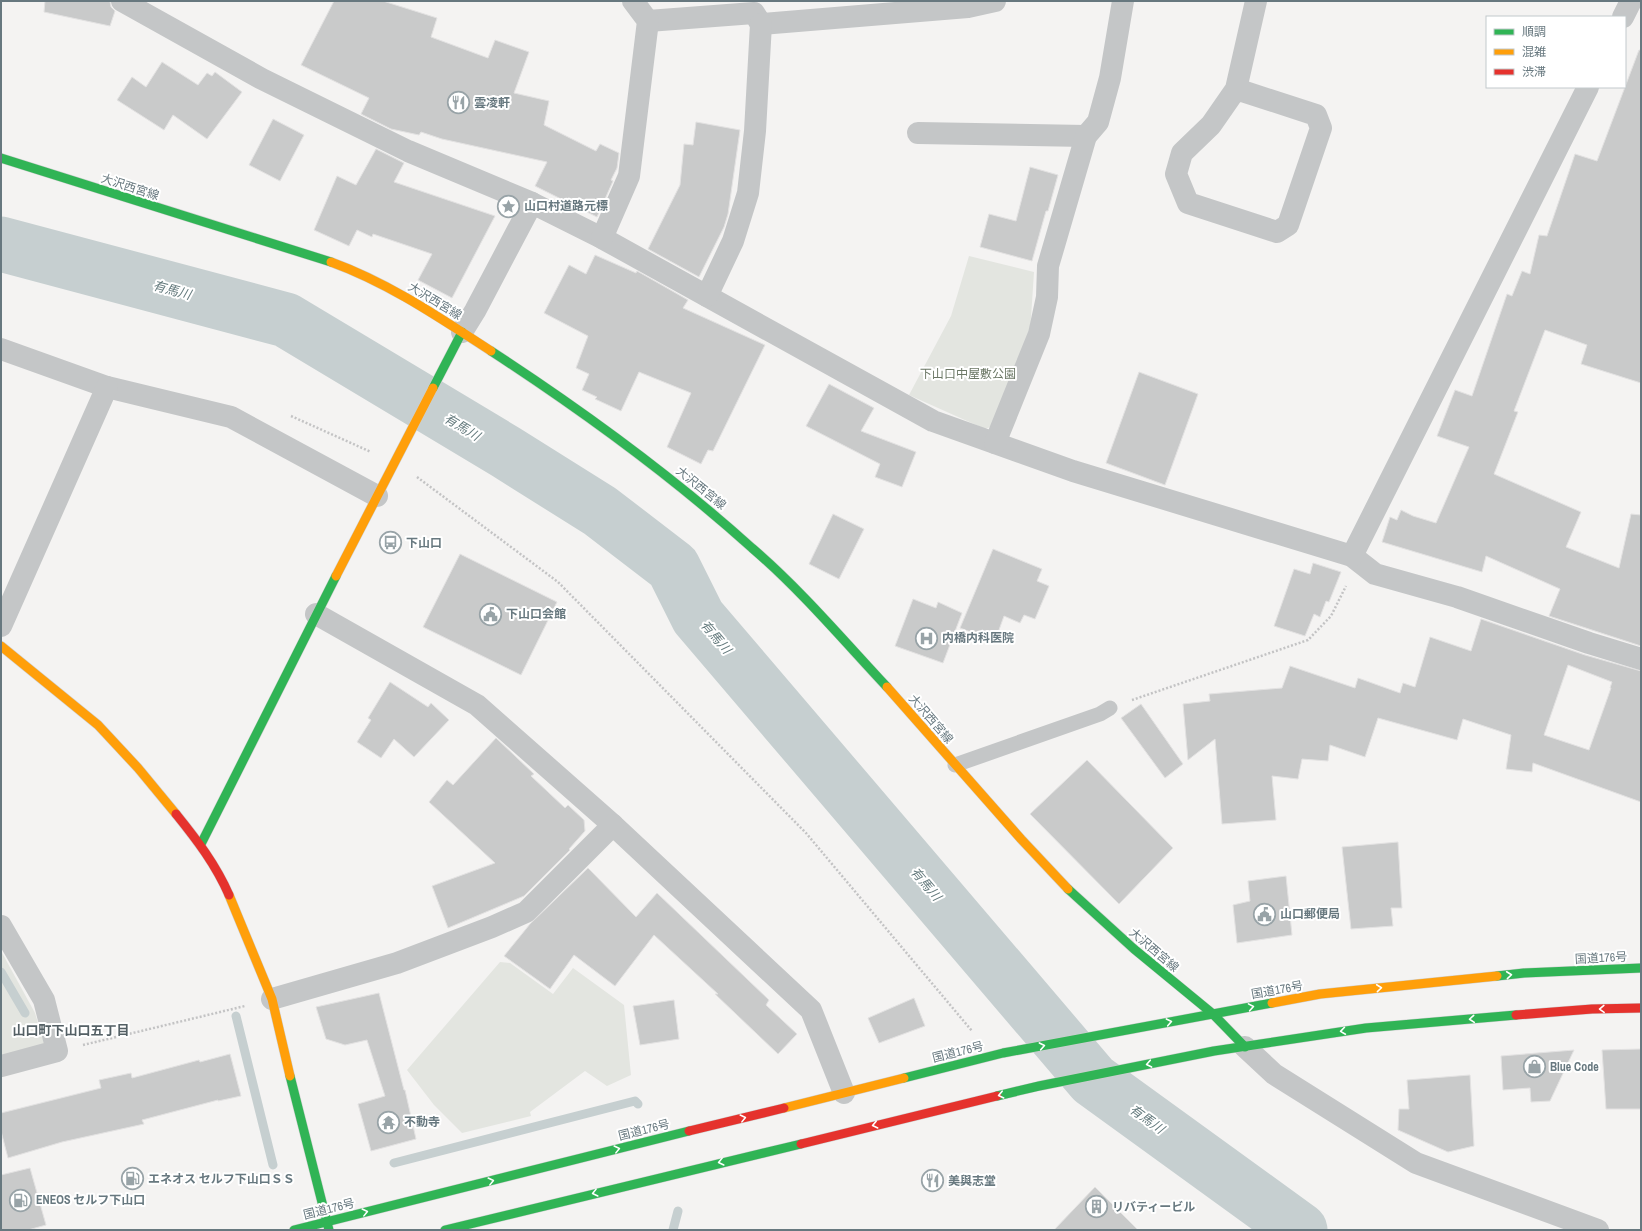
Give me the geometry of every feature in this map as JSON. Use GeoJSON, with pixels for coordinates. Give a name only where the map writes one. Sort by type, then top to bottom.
{"type":"FeatureCollection","features":[{"type":"Feature","properties":{"kind":"main road","name":"大沢西宮線"},"geometry":{"type":"LineString","coordinates":[[1,158],[333,263],[383,285],[419,304],[554,392],[640,455],[698,501],[753,548],[789,582],[892,692],[1021,839],[1074,896],[1134,949],[1213,1014],[1245,1047]]}},
{"type":"Feature","properties":{"kind":"main road"},"geometry":{"type":"LineString","coordinates":[[201,844],[316,614],[462,332]]}},
{"type":"Feature","properties":{"kind":"main road"},"geometry":{"type":"LineString","coordinates":[[1,646],[98,725],[138,768],[201,844],[222,879],[272,999],[298,1111],[328,1226]]}},
{"type":"Feature","properties":{"kind":"main road","name":"国道176号"},"geometry":{"type":"LineString","coordinates":[[294,1230],[328,1226],[1003,1053],[1320,994],[1524,973],[1641,968]]}},
{"type":"Feature","properties":{"kind":"main road"},"geometry":{"type":"LineString","coordinates":[[445,1230],[1039,1086],[1214,1051],[1366,1028],[1592,1010],[1641,1008]]}},
{"type":"Feature","properties":{"kind":"street"},"geometry":{"type":"LineString","coordinates":[[122,1],[262,79],[408,151],[532,203],[602,238],[933,421],[1073,470],[1352,556],[1375,574],[1456,597],[1589,643],[1641,659]]}},
{"type":"Feature","properties":{"kind":"street"},"geometry":{"type":"LineString","coordinates":[[602,238],[629,176],[648,21],[633,1]]}},
{"type":"Feature","properties":{"kind":"street"},"geometry":{"type":"LineString","coordinates":[[761,24],[968,7],[995,1]]}},
{"type":"Feature","properties":{"kind":"street"},"geometry":{"type":"LineString","coordinates":[[995,443],[1039,334],[1046,297],[1048,266],[1086,136],[1098,122],[1100,115],[1110,78],[1123,1]]}},
{"type":"Feature","properties":{"kind":"street"},"geometry":{"type":"LineString","coordinates":[[1236,89],[1316,115],[1321,128],[1288,225],[1277,232],[1188,203],[1176,174],[1182,153],[1211,125],[1236,89],[1256,1]]}},
{"type":"Feature","properties":{"kind":"street"},"geometry":{"type":"LineString","coordinates":[[1624,16],[1631,1]]}},
{"type":"Feature","properties":{"kind":"street"},"geometry":{"type":"LineString","coordinates":[[648,21],[754,13],[761,24],[755,131],[748,193],[733,241],[707,296]]}},
{"type":"Feature","properties":{"kind":"street"},"geometry":{"type":"LineString","coordinates":[[1352,556],[1587,88]]}},
{"type":"Feature","properties":{"kind":"street"},"geometry":{"type":"LineString","coordinates":[[918,133],[1086,136]]}},
{"type":"Feature","properties":{"kind":"street"},"geometry":{"type":"LineString","coordinates":[[462,332],[475,311],[532,203]]}},
{"type":"Feature","properties":{"kind":"street"},"geometry":{"type":"LineString","coordinates":[[1,349],[107,387],[231,417],[377,496]]}},
{"type":"Feature","properties":{"kind":"street"},"geometry":{"type":"LineString","coordinates":[[1,626],[107,387]]}},
{"type":"Feature","properties":{"kind":"street"},"geometry":{"type":"LineString","coordinates":[[316,614],[477,705],[613,825],[811,1010],[844,1093]]}},
{"type":"Feature","properties":{"kind":"street"},"geometry":{"type":"LineString","coordinates":[[272,999],[396,963],[492,927],[526,912],[613,825]]}},
{"type":"Feature","properties":{"kind":"street"},"geometry":{"type":"LineString","coordinates":[[1,926],[44,1000],[57,1051],[1,1066]]}},
{"type":"Feature","properties":{"kind":"street"},"geometry":{"type":"LineString","coordinates":[[1245,1047],[1274,1074],[1416,1163],[1598,1230]]}},
{"type":"Feature","properties":{"kind":"lane"},"geometry":{"type":"LineString","coordinates":[[955,765],[1100,714],[1110,708]]}},
{"type":"Feature","properties":{"kind":"path"},"geometry":{"type":"LineString","coordinates":[[414,475],[558,582],[806,833],[972,1031]]}},
{"type":"Feature","properties":{"kind":"path"},"geometry":{"type":"LineString","coordinates":[[1110,708],[1308,640],[1331,616],[1352,574],[1352,556]]}},
{"type":"Feature","properties":{"kind":"path"},"geometry":{"type":"LineString","coordinates":[[57,1051],[272,999]]}},
{"type":"Feature","properties":{"kind":"green space","name":"下山口中屋敷公園"},"geometry":{"type":"Polygon","coordinates":[[[969,256],[1034,272],[1030,333],[993,426],[985,429],[909,395],[951,316],[969,256]]]}},
{"type":"Feature","properties":{"kind":"green space"},"geometry":{"type":"Polygon","coordinates":[[[1,951],[35,1013],[45,1046],[1,1057],[1,951]]]}},
{"type":"Feature","properties":{"kind":"green space"},"geometry":{"type":"Polygon","coordinates":[[[500,962],[510,963],[553,994],[573,968],[624,1005],[631,1075],[607,1086],[585,1071],[530,1112],[531,1116],[462,1133],[434,1105],[407,1070],[500,962]]]}},
{"type":"Feature","properties":{"kind":"building"},"geometry":{"type":"Polygon","coordinates":[[[45,1],[110,1],[111,7],[115,11],[110,26],[44,12],[45,1]]]}},
{"type":"Feature","properties":{"kind":"building"},"geometry":{"type":"Polygon","coordinates":[[[334,1],[383,1],[437,18],[431,37],[488,58],[495,40],[529,52],[514,93],[549,101],[544,125],[596,151],[600,144],[619,153],[617,168],[611,180],[613,181],[597,217],[535,186],[547,162],[442,139],[421,132],[419,135],[391,129],[361,114],[369,98],[301,65],[334,1]]]}},
{"type":"Feature","properties":{"kind":"building"},"geometry":{"type":"Polygon","coordinates":[[[1639,50],[1641,50],[1641,383],[1581,364],[1587,345],[1545,330],[1514,411],[1518,412],[1494,474],[1581,512],[1566,547],[1619,568],[1631,514],[1641,515],[1641,646],[1549,616],[1560,589],[1486,556],[1482,572],[1382,542],[1390,517],[1397,520],[1401,510],[1413,516],[1436,523],[1469,447],[1437,436],[1455,390],[1472,396],[1507,294],[1512,296],[1522,271],[1530,274],[1539,235],[1547,236],[1575,154],[1597,161],[1625,88],[1626,88],[1639,50]]]}},
{"type":"Feature","properties":{"kind":"building"},"geometry":{"type":"Polygon","coordinates":[[[162,62],[198,85],[207,73],[212,76],[215,72],[242,92],[207,139],[173,115],[164,130],[117,100],[132,77],[146,87],[162,62]]]}},
{"type":"Feature","properties":{"kind":"building"},"geometry":{"type":"Polygon","coordinates":[[[273,119],[304,135],[280,181],[249,165],[273,119]]]}},
{"type":"Feature","properties":{"kind":"building"},"geometry":{"type":"Polygon","coordinates":[[[696,122],[740,130],[728,214],[724,227],[699,277],[648,249],[680,185],[684,144],[693,145],[696,122]]]}},
{"type":"Feature","properties":{"kind":"building"},"geometry":{"type":"Polygon","coordinates":[[[376,149],[404,163],[394,182],[495,216],[452,298],[418,280],[432,254],[373,234],[372,237],[357,230],[349,246],[314,230],[337,176],[356,185],[376,149]]]}},
{"type":"Feature","properties":{"kind":"building"},"geometry":{"type":"Polygon","coordinates":[[[1030,167],[1058,175],[1032,261],[980,247],[989,214],[1016,221],[1030,167]]]}},
{"type":"Feature","properties":{"kind":"building"},"geometry":{"type":"Polygon","coordinates":[[[595,255],[636,273],[637,271],[688,300],[683,308],[765,345],[713,451],[708,450],[701,464],[667,447],[691,393],[639,372],[621,411],[595,399],[597,397],[582,390],[589,374],[576,368],[588,336],[544,313],[569,265],[586,274],[595,255]]]}},
{"type":"Feature","properties":{"kind":"building"},"geometry":{"type":"Polygon","coordinates":[[[1139,372],[1198,394],[1165,485],[1106,463],[1139,372]]]}},
{"type":"Feature","properties":{"kind":"building"},"geometry":{"type":"Polygon","coordinates":[[[829,384],[874,408],[861,431],[916,452],[902,487],[875,477],[880,464],[806,426],[829,384]]]}},
{"type":"Feature","properties":{"kind":"building"},"geometry":{"type":"Polygon","coordinates":[[[833,514],[864,529],[839,579],[809,564],[833,514]]]}},
{"type":"Feature","properties":{"kind":"building"},"geometry":{"type":"Polygon","coordinates":[[[993,549],[1042,569],[1037,581],[1049,586],[1035,619],[1024,615],[1020,623],[1004,616],[995,641],[960,628],[993,549]]]}},
{"type":"Feature","properties":{"kind":"building","name":"下山口会館"},"geometry":{"type":"Polygon","coordinates":[[[460,554],[557,602],[521,675],[423,627],[460,554]]]}},
{"type":"Feature","properties":{"kind":"building"},"geometry":{"type":"Polygon","coordinates":[[[1313,563],[1341,572],[1329,602],[1326,601],[1320,617],[1314,614],[1305,636],[1274,626],[1294,569],[1310,574],[1313,563]]]}},
{"type":"Feature","properties":{"kind":"building"},"geometry":{"type":"Polygon","coordinates":[[[913,599],[936,608],[938,602],[962,613],[943,663],[895,646],[913,599]]]}},
{"type":"Feature","properties":{"kind":"building"},"geometry":{"type":"Polygon","coordinates":[[[1481,619],[1585,655],[1641,671],[1641,802],[1533,763],[1532,772],[1506,769],[1511,735],[1463,719],[1457,740],[1378,718],[1365,757],[1330,745],[1328,761],[1302,759],[1298,779],[1272,776],[1276,820],[1222,824],[1215,739],[1188,760],[1183,704],[1210,701],[1209,694],[1282,688],[1290,666],[1355,688],[1358,678],[1400,693],[1403,683],[1415,687],[1430,637],[1471,651],[1481,619]],[[1568,665],[1544,735],[1589,750],[1612,682],[1568,665]]]}},
{"type":"Feature","properties":{"kind":"building"},"geometry":{"type":"Polygon","coordinates":[[[390,682],[428,707],[431,703],[449,720],[414,757],[394,739],[381,758],[357,742],[371,720],[368,718],[390,682]]]}},
{"type":"Feature","properties":{"kind":"building"},"geometry":{"type":"Polygon","coordinates":[[[1141,704],[1183,764],[1165,778],[1121,718],[1141,704]]]}},
{"type":"Feature","properties":{"kind":"building"},"geometry":{"type":"Polygon","coordinates":[[[496,738],[534,774],[531,776],[565,808],[568,805],[584,820],[585,831],[569,849],[570,850],[524,896],[448,928],[432,886],[495,863],[429,802],[447,780],[453,785],[496,738]]]}},
{"type":"Feature","properties":{"kind":"building"},"geometry":{"type":"Polygon","coordinates":[[[1087,760],[1173,848],[1119,904],[1030,814],[1087,760]]]}},
{"type":"Feature","properties":{"kind":"building"},"geometry":{"type":"Polygon","coordinates":[[[1398,842],[1402,908],[1391,908],[1393,926],[1351,929],[1342,847],[1398,842]]]}},
{"type":"Feature","properties":{"kind":"building"},"geometry":{"type":"Polygon","coordinates":[[[588,868],[636,917],[657,893],[769,1000],[766,1005],[797,1034],[778,1054],[715,994],[718,994],[654,935],[615,986],[574,955],[550,989],[504,956],[530,924],[588,868]]]}},
{"type":"Feature","properties":{"kind":"building"},"geometry":{"type":"Polygon","coordinates":[[[1286,876],[1292,935],[1237,943],[1233,905],[1250,901],[1248,881],[1286,876]]]}},
{"type":"Feature","properties":{"kind":"building"},"geometry":{"type":"Polygon","coordinates":[[[379,993],[405,1090],[416,1139],[371,1151],[358,1104],[385,1096],[367,1040],[345,1045],[326,1039],[316,1007],[379,993]]]}},
{"type":"Feature","properties":{"kind":"building"},"geometry":{"type":"Polygon","coordinates":[[[914,998],[925,1026],[879,1043],[868,1018],[914,998]]]}},
{"type":"Feature","properties":{"kind":"building"},"geometry":{"type":"Polygon","coordinates":[[[674,1000],[679,1039],[640,1045],[633,1006],[674,1000]]]}},
{"type":"Feature","properties":{"kind":"building"},"geometry":{"type":"Polygon","coordinates":[[[1641,1049],[1641,1109],[1606,1109],[1602,1050],[1641,1049]]]}},
{"type":"Feature","properties":{"kind":"building"},"geometry":{"type":"Polygon","coordinates":[[[1574,1050],[1550,1101],[1531,1102],[1530,1088],[1503,1090],[1501,1056],[1574,1050]]]}},
{"type":"Feature","properties":{"kind":"building"},"geometry":{"type":"Polygon","coordinates":[[[230,1054],[241,1096],[218,1100],[142,1120],[144,1124],[62,1142],[8,1158],[1,1131],[1,1113],[101,1088],[99,1080],[131,1073],[132,1078],[199,1060],[200,1062],[230,1054]]]}},
{"type":"Feature","properties":{"kind":"building"},"geometry":{"type":"Polygon","coordinates":[[[1470,1075],[1474,1146],[1448,1152],[1398,1130],[1399,1109],[1409,1109],[1407,1080],[1470,1075]]]}},
{"type":"Feature","properties":{"kind":"building","name":"ENEOS セルフ下山口"},"geometry":{"type":"Polygon","coordinates":[[[30,1168],[46,1225],[28,1230],[1,1230],[1,1175],[30,1168]]]}},
{"type":"Feature","properties":{"kind":"building","name":"リバティービル"},"geometry":{"type":"Polygon","coordinates":[[[1095,1187],[1138,1230],[1054,1230],[1095,1187]]]}},
{"type":"Feature","properties":{"kind":"waterway","name":"有馬川"},"geometry":{"type":"LineString","coordinates":[[1,244],[286,320],[506,452],[600,511],[673,567],[698,617],[1093,1080],[1300,1230]]}},
{"type":"Feature","properties":{"kind":"waterway"},"geometry":{"type":"LineString","coordinates":[[1,972],[25,1013]]}},
{"type":"Feature","properties":{"kind":"waterway"},"geometry":{"type":"LineString","coordinates":[[236,1016],[273,1165]]}},
{"type":"Feature","properties":{"kind":"waterway"},"geometry":{"type":"LineString","coordinates":[[394,1163],[635,1101],[638,1104]]}},
{"type":"Feature","properties":{"kind":"waterway"},"geometry":{"type":"LineString","coordinates":[[673,1230],[678,1211]]}},
{"type":"Feature","properties":{"kind":"traffic: fast"},"geometry":{"type":"LineString","coordinates":[[1,158],[331,262]]}},
{"type":"Feature","properties":{"kind":"traffic: fast"},"geometry":{"type":"LineString","coordinates":[[433,388],[462,332]]}},
{"type":"Feature","properties":{"kind":"traffic: fast"},"geometry":{"type":"LineString","coordinates":[[491,351],[593,420],[658,469],[721,521],[788,581],[887,687]]}},
{"type":"Feature","properties":{"kind":"traffic: fast"},"geometry":{"type":"LineString","coordinates":[[201,844],[336,576]]}},
{"type":"Feature","properties":{"kind":"traffic: fast"},"geometry":{"type":"LineString","coordinates":[[1068,889],[1134,949],[1213,1014],[1245,1047]]}},
{"type":"Feature","properties":{"kind":"traffic: fast"},"geometry":{"type":"LineString","coordinates":[[1497,976],[1524,973],[1641,968]]}},
{"type":"Feature","properties":{"kind":"traffic: fast"},"geometry":{"type":"LineString","coordinates":[[904,1078],[1003,1053],[1272,1003]]}},
{"type":"Feature","properties":{"kind":"traffic: fast"},"geometry":{"type":"LineString","coordinates":[[997,1096],[1039,1086],[1214,1051],[1366,1028],[1516,1015]]}},
{"type":"Feature","properties":{"kind":"traffic: fast"},"geometry":{"type":"LineString","coordinates":[[290,1076],[329,1230]]}},
{"type":"Feature","properties":{"kind":"traffic: fast"},"geometry":{"type":"LineString","coordinates":[[294,1230],[689,1131]]}},
{"type":"Feature","properties":{"kind":"traffic: fast"},"geometry":{"type":"LineString","coordinates":[[445,1230],[801,1144]]}},
{"type":"Feature","properties":{"kind":"traffic: slow"},"geometry":{"type":"LineString","coordinates":[[331,262],[373,280],[414,302],[491,351]]}},
{"type":"Feature","properties":{"kind":"traffic: slow"},"geometry":{"type":"LineString","coordinates":[[336,576],[433,388]]}},
{"type":"Feature","properties":{"kind":"traffic: slow"},"geometry":{"type":"LineString","coordinates":[[1,646],[98,725],[138,768],[176,814]]}},
{"type":"Feature","properties":{"kind":"traffic: slow"},"geometry":{"type":"LineString","coordinates":[[887,687],[1021,839],[1068,889]]}},
{"type":"Feature","properties":{"kind":"traffic: slow"},"geometry":{"type":"LineString","coordinates":[[229,895],[272,999],[290,1076]]}},
{"type":"Feature","properties":{"kind":"traffic: slow"},"geometry":{"type":"LineString","coordinates":[[1272,1003],[1320,994],[1497,976]]}},
{"type":"Feature","properties":{"kind":"traffic: slow"},"geometry":{"type":"LineString","coordinates":[[784,1108],[904,1078]]}},
{"type":"Feature","properties":{"kind":"traffic: jam"},"geometry":{"type":"LineString","coordinates":[[176,814],[206,853],[229,895]]}},
{"type":"Feature","properties":{"kind":"traffic: jam"},"geometry":{"type":"LineString","coordinates":[[1516,1015],[1592,1009],[1641,1008]]}},
{"type":"Feature","properties":{"kind":"traffic: jam"},"geometry":{"type":"LineString","coordinates":[[801,1144],[997,1096]]}},
{"type":"Feature","properties":{"kind":"traffic: jam"},"geometry":{"type":"LineString","coordinates":[[689,1131],[784,1108]]}},
{"type":"Feature","properties":{"kind":"place","name":"雲凌軒"},"geometry":{"type":"Point","coordinates":[459,103]}},
{"type":"Feature","properties":{"kind":"place","name":"山口村道路元標"},"geometry":{"type":"Point","coordinates":[509,206]}},
{"type":"Feature","properties":{"kind":"place","name":"下山口"},"geometry":{"type":"Point","coordinates":[390,543]}},
{"type":"Feature","properties":{"kind":"place","name":"下山口会館"},"geometry":{"type":"Point","coordinates":[490,614]}},
{"type":"Feature","properties":{"kind":"place","name":"内橋内科医院"},"geometry":{"type":"Point","coordinates":[927,638]}},
{"type":"Feature","properties":{"kind":"place","name":"山口郵便局"},"geometry":{"type":"Point","coordinates":[1265,914]}},
{"type":"Feature","properties":{"kind":"place","name":"Blue Code"},"geometry":{"type":"Point","coordinates":[1535,1067]}},
{"type":"Feature","properties":{"kind":"place","name":"不動寺"},"geometry":{"type":"Point","coordinates":[388,1122]}},
{"type":"Feature","properties":{"kind":"place","name":"エネオス セルフ下山口ＳＳ"},"geometry":{"type":"Point","coordinates":[133,1179]}},
{"type":"Feature","properties":{"kind":"place","name":"美與志堂"},"geometry":{"type":"Point","coordinates":[932,1181]}},
{"type":"Feature","properties":{"kind":"place","name":"ENEOS セルフ下山口"},"geometry":{"type":"Point","coordinates":[20,1200]}},
{"type":"Feature","properties":{"kind":"place","name":"リバティービル"},"geometry":{"type":"Point","coordinates":[1096,1207]}},
{"type":"Feature","properties":{"kind":"district","name":"山口町下山口五丁目"},"geometry":{"type":"Point","coordinates":[71,1030]}}]}
